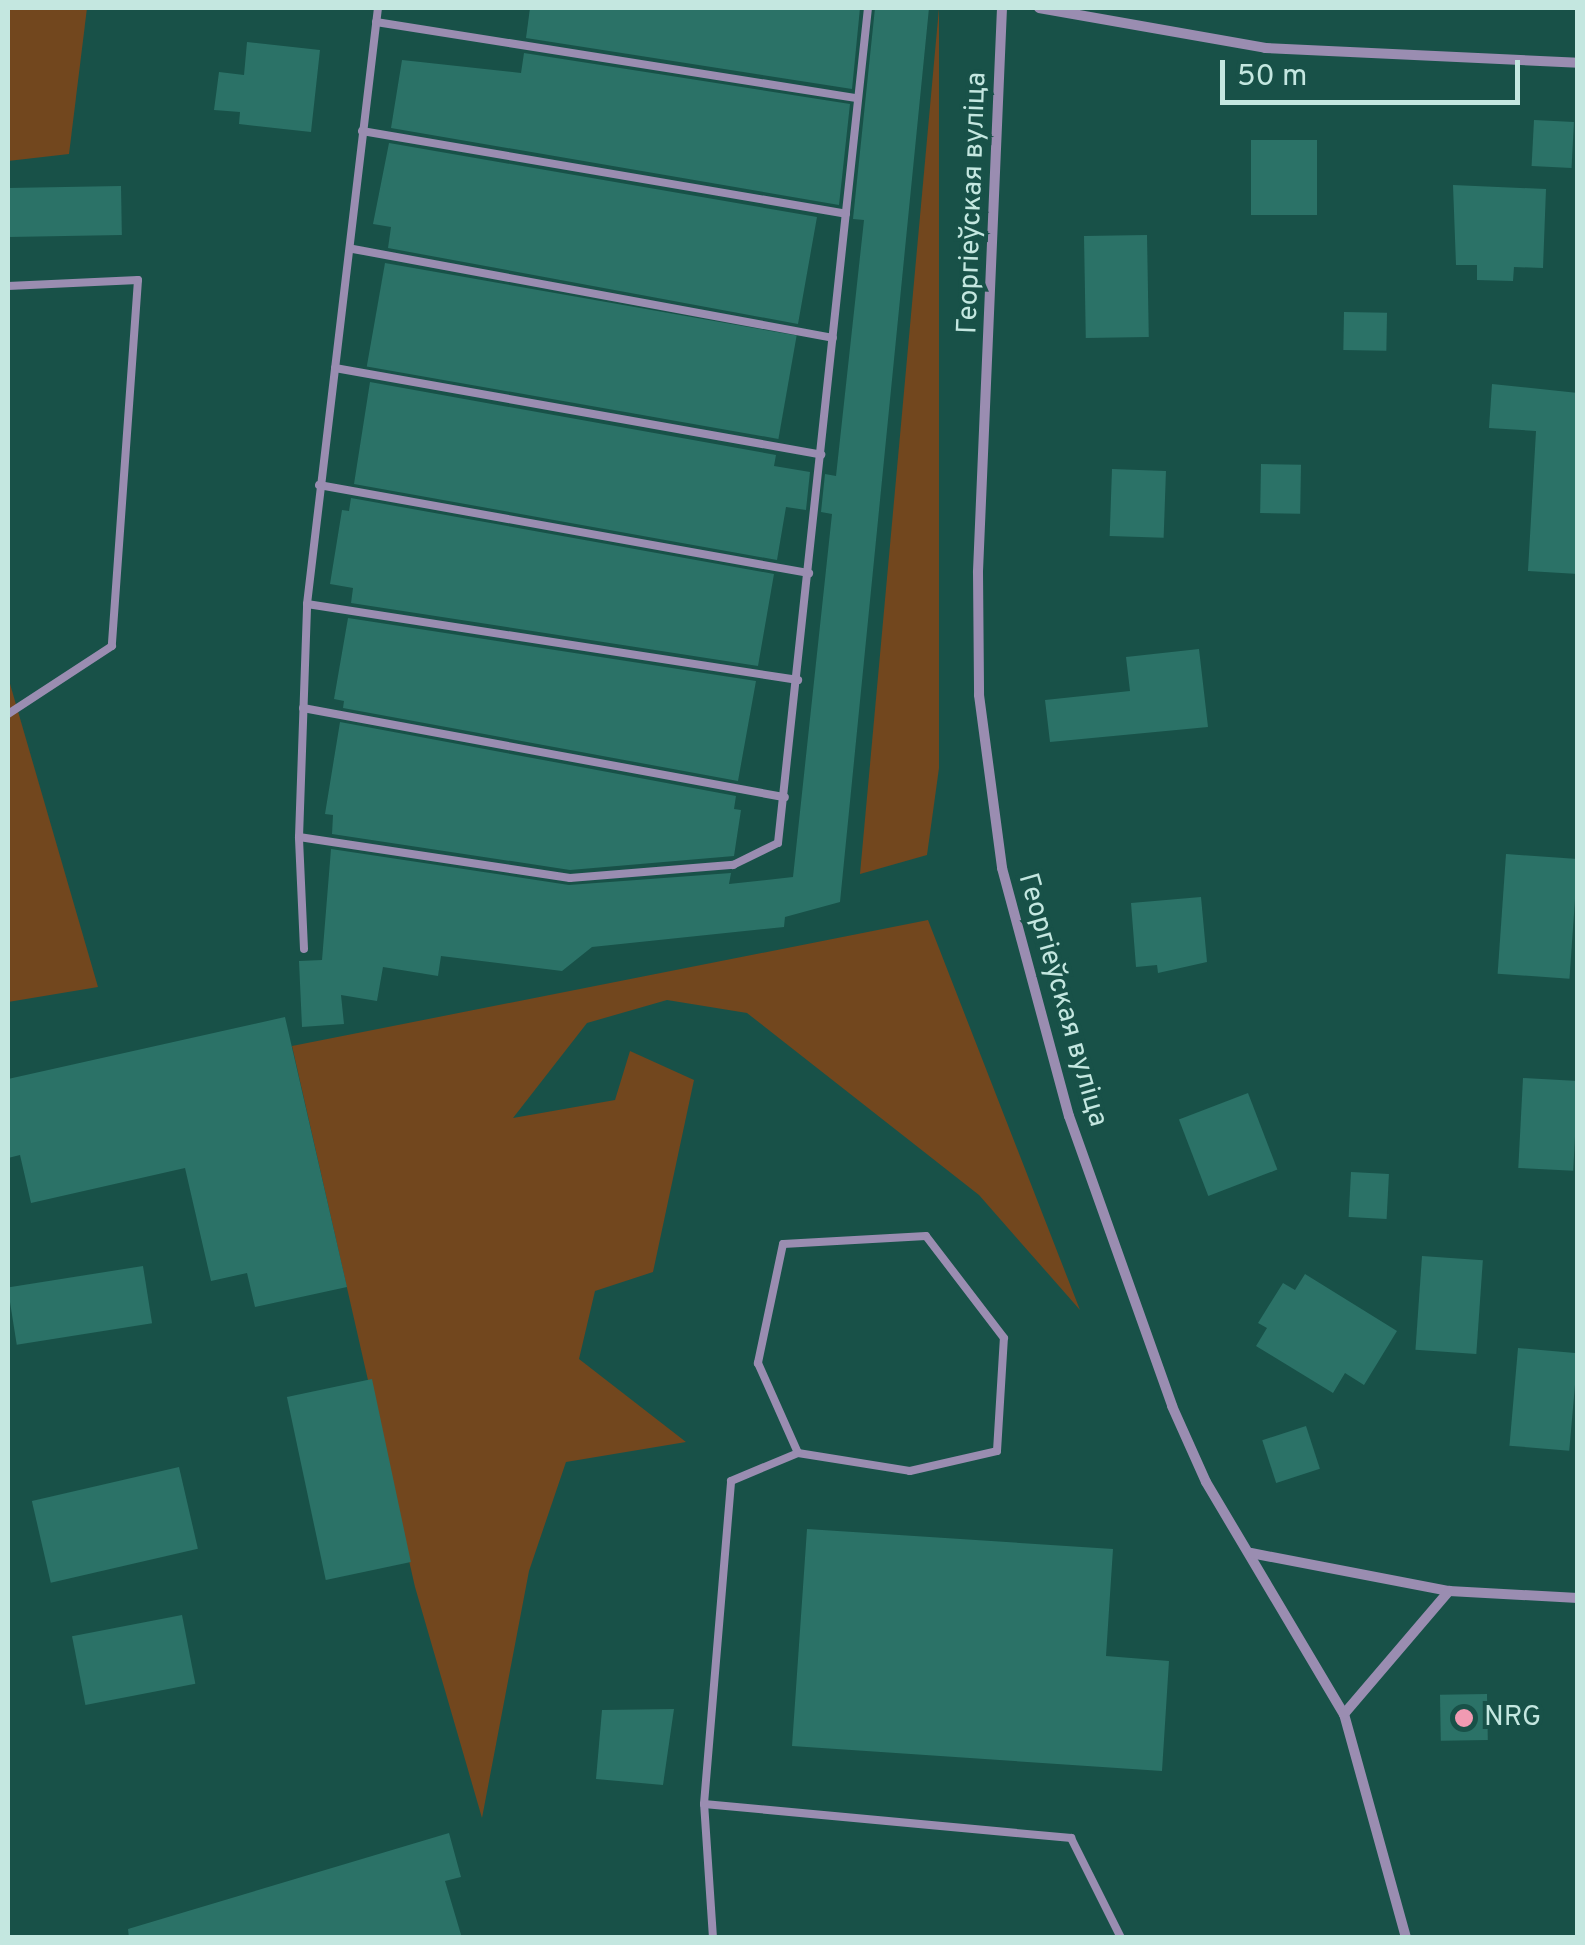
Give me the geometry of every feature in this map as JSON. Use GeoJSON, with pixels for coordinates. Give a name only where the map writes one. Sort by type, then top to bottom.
{"type":"FeatureCollection","features":[{"type":"Feature","properties":{"kind":"street","name":"Георгіеўская вуліца"},"geometry":{"type":"LineString","coordinates":[[1002,8],[978,572],[986,780],[1002,868],[1069,1116],[1172,1406],[1206,1482],[1344,1714],[1406,1938]]}},
{"type":"Feature","properties":{"kind":"street"},"geometry":{"type":"LineString","coordinates":[[1039,8],[1265,48],[1578,62]]}},
{"type":"Feature","properties":{"kind":"street"},"geometry":{"type":"LineString","coordinates":[[1250,1553],[1449,1591],[1578,1598]]}},
{"type":"Feature","properties":{"kind":"street"},"geometry":{"type":"LineString","coordinates":[[1344,1714],[1449,1591]]}},
{"type":"Feature","properties":{"kind":"lane"},"geometry":{"type":"LineString","coordinates":[[304,949],[298,837],[307,604],[319,485],[354,250],[362,131],[378,8]]}},
{"type":"Feature","properties":{"kind":"lane"},"geometry":{"type":"LineString","coordinates":[[298,837],[570,878],[715,866],[778,843],[786,798],[868,8]]}},
{"type":"Feature","properties":{"kind":"lane"},"geometry":{"type":"LineString","coordinates":[[376,22],[858,98]]}},
{"type":"Feature","properties":{"kind":"lane"},"geometry":{"type":"LineString","coordinates":[[362,131],[846,214]]}},
{"type":"Feature","properties":{"kind":"lane"},"geometry":{"type":"LineString","coordinates":[[354,250],[833,338]]}},
{"type":"Feature","properties":{"kind":"lane"},"geometry":{"type":"LineString","coordinates":[[8,286],[138,280],[112,646],[8,714]]}},
{"type":"Feature","properties":{"kind":"lane"},"geometry":{"type":"LineString","coordinates":[[335,368],[821,456]]}},
{"type":"Feature","properties":{"kind":"lane"},"geometry":{"type":"LineString","coordinates":[[319,485],[809,573]]}},
{"type":"Feature","properties":{"kind":"lane"},"geometry":{"type":"LineString","coordinates":[[307,604],[798,680]]}},
{"type":"Feature","properties":{"kind":"lane"},"geometry":{"type":"LineString","coordinates":[[302,708],[786,798]]}},
{"type":"Feature","properties":{"kind":"lane"},"geometry":{"type":"LineString","coordinates":[[713,1938],[704,1804],[731,1482],[798,1453],[910,1471],[998,1451],[1004,1338],[926,1236],[783,1244],[758,1363],[798,1453]]}},
{"type":"Feature","properties":{"kind":"lane"},"geometry":{"type":"LineString","coordinates":[[704,1804],[1071,1838],[1120,1938]]}},
{"type":"Feature","properties":{"kind":"shaded area"},"geometry":{"type":"Polygon","coordinates":[[[8,8],[87,8],[69,154],[8,161],[8,8]]]}},
{"type":"Feature","properties":{"kind":"shaded area"},"geometry":{"type":"Polygon","coordinates":[[[939,8],[939,768],[927,855],[860,874],[939,8]]]}},
{"type":"Feature","properties":{"kind":"shaded area"},"geometry":{"type":"Polygon","coordinates":[[[8,677],[98,987],[8,1002],[8,677]]]}},
{"type":"Feature","properties":{"kind":"shaded area"},"geometry":{"type":"Polygon","coordinates":[[[928,920],[1080,1310],[979,1195],[747,1013],[667,1000],[587,1023],[513,1118],[615,1100],[630,1051],[694,1080],[653,1272],[595,1291],[579,1359],[686,1442],[566,1462],[529,1571],[482,1818],[415,1587],[292,1046],[928,920]]]}},
{"type":"Feature","properties":{"kind":"building"},"geometry":{"type":"Polygon","coordinates":[[[530,8],[860,8],[852,89],[526,38],[530,8]]]}},
{"type":"Feature","properties":{"kind":"building"},"geometry":{"type":"Polygon","coordinates":[[[875,8],[929,8],[840,902],[785,917],[784,927],[592,947],[562,971],[441,956],[438,976],[383,967],[377,1001],[341,995],[344,1024],[302,1027],[299,961],[322,960],[331,849],[569,885],[731,873],[729,884],[793,877],[832,514],[821,512],[825,474],[836,476],[864,220],[853,219],[875,8]]]}},
{"type":"Feature","properties":{"kind":"building"},"geometry":{"type":"Polygon","coordinates":[[[247,42],[320,50],[311,132],[239,124],[240,112],[214,110],[219,72],[244,75],[247,42]]]}},
{"type":"Feature","properties":{"kind":"building"},"geometry":{"type":"Polygon","coordinates":[[[524,53],[850,104],[839,205],[391,128],[402,60],[521,73],[524,53]]]}},
{"type":"Feature","properties":{"kind":"building"},"geometry":{"type":"Polygon","coordinates":[[[1534,120],[1574,122],[1572,168],[1532,166],[1534,120]]]}},
{"type":"Feature","properties":{"kind":"building"},"geometry":{"type":"Polygon","coordinates":[[[1251,140],[1317,140],[1317,215],[1251,215],[1251,140]]]}},
{"type":"Feature","properties":{"kind":"building"},"geometry":{"type":"Polygon","coordinates":[[[389,143],[817,217],[798,324],[388,248],[391,227],[373,224],[389,143]]]}},
{"type":"Feature","properties":{"kind":"building"},"geometry":{"type":"Polygon","coordinates":[[[1453,185],[1546,189],[1543,268],[1514,267],[1513,281],[1477,280],[1477,265],[1456,265],[1453,185]]]}},
{"type":"Feature","properties":{"kind":"building"},"geometry":{"type":"Polygon","coordinates":[[[121,186],[122,235],[9,237],[8,188],[121,186]]]}},
{"type":"Feature","properties":{"kind":"building"},"geometry":{"type":"Polygon","coordinates":[[[1147,235],[1149,337],[1086,338],[1084,236],[1147,235]]]}},
{"type":"Feature","properties":{"kind":"building"},"geometry":{"type":"Polygon","coordinates":[[[385,263],[797,336],[778,439],[367,366],[385,263]]]}},
{"type":"Feature","properties":{"kind":"building"},"geometry":{"type":"Polygon","coordinates":[[[1344,312],[1387,313],[1386,351],[1343,350],[1344,312]]]}},
{"type":"Feature","properties":{"kind":"building"},"geometry":{"type":"Polygon","coordinates":[[[370,382],[776,455],[774,466],[810,472],[806,510],[786,507],[777,560],[354,484],[370,382]]]}},
{"type":"Feature","properties":{"kind":"building"},"geometry":{"type":"Polygon","coordinates":[[[1492,384],[1578,393],[1578,574],[1528,571],[1536,431],[1489,428],[1492,384]]]}},
{"type":"Feature","properties":{"kind":"building"},"geometry":{"type":"Polygon","coordinates":[[[1261,464],[1301,465],[1300,514],[1260,513],[1261,464]]]}},
{"type":"Feature","properties":{"kind":"building"},"geometry":{"type":"Polygon","coordinates":[[[1112,469],[1166,471],[1164,538],[1110,536],[1112,469]]]}},
{"type":"Feature","properties":{"kind":"building"},"geometry":{"type":"Polygon","coordinates":[[[351,498],[774,574],[758,666],[351,603],[353,588],[330,584],[342,510],[349,511],[351,498]]]}},
{"type":"Feature","properties":{"kind":"building"},"geometry":{"type":"Polygon","coordinates":[[[348,618],[756,681],[738,781],[343,708],[344,701],[334,699],[348,618]]]}},
{"type":"Feature","properties":{"kind":"building"},"geometry":{"type":"Polygon","coordinates":[[[1199,649],[1208,727],[1050,742],[1045,700],[1130,691],[1126,657],[1199,649]]]}},
{"type":"Feature","properties":{"kind":"building"},"geometry":{"type":"Polygon","coordinates":[[[340,722],[736,796],[734,809],[741,810],[734,856],[570,870],[332,834],[333,815],[325,814],[340,722]]]}},
{"type":"Feature","properties":{"kind":"building"},"geometry":{"type":"Polygon","coordinates":[[[1506,854],[1578,859],[1569,979],[1498,974],[1506,854]]]}},
{"type":"Feature","properties":{"kind":"building"},"geometry":{"type":"Polygon","coordinates":[[[1201,897],[1207,962],[1158,973],[1157,965],[1136,967],[1131,903],[1201,897]]]}},
{"type":"Feature","properties":{"kind":"building"},"geometry":{"type":"Polygon","coordinates":[[[285,1017],[347,1287],[255,1307],[247,1273],[211,1281],[185,1168],[31,1203],[20,1155],[8,1158],[8,1079],[285,1017]]]}},
{"type":"Feature","properties":{"kind":"building"},"geometry":{"type":"Polygon","coordinates":[[[1523,1078],[1578,1081],[1573,1171],[1518,1168],[1523,1078]]]}},
{"type":"Feature","properties":{"kind":"building"},"geometry":{"type":"Polygon","coordinates":[[[1248,1093],[1277,1170],[1208,1196],[1179,1120],[1248,1093]]]}},
{"type":"Feature","properties":{"kind":"building"},"geometry":{"type":"Polygon","coordinates":[[[1351,1172],[1389,1174],[1387,1219],[1349,1217],[1351,1172]]]}},
{"type":"Feature","properties":{"kind":"building"},"geometry":{"type":"Polygon","coordinates":[[[1422,1256],[1483,1260],[1476,1354],[1415,1350],[1422,1256]]]}},
{"type":"Feature","properties":{"kind":"building"},"geometry":{"type":"Polygon","coordinates":[[[143,1266],[152,1323],[17,1345],[8,1287],[143,1266]]]}},
{"type":"Feature","properties":{"kind":"building"},"geometry":{"type":"Polygon","coordinates":[[[1305,1274],[1397,1331],[1364,1385],[1345,1373],[1333,1393],[1256,1346],[1267,1328],[1258,1323],[1283,1283],[1295,1290],[1305,1274]]]}},
{"type":"Feature","properties":{"kind":"building"},"geometry":{"type":"Polygon","coordinates":[[[1518,1348],[1578,1353],[1569,1451],[1509,1446],[1518,1348]]]}},
{"type":"Feature","properties":{"kind":"building"},"geometry":{"type":"Polygon","coordinates":[[[372,1379],[411,1562],[326,1580],[287,1397],[372,1379]]]}},
{"type":"Feature","properties":{"kind":"building"},"geometry":{"type":"Polygon","coordinates":[[[1306,1426],[1320,1469],[1276,1483],[1262,1440],[1306,1426]]]}},
{"type":"Feature","properties":{"kind":"building"},"geometry":{"type":"Polygon","coordinates":[[[179,1467],[198,1549],[51,1583],[32,1501],[179,1467]]]}},
{"type":"Feature","properties":{"kind":"building"},"geometry":{"type":"Polygon","coordinates":[[[807,1529],[1113,1549],[1106,1656],[1169,1661],[1162,1771],[792,1746],[807,1529]]]}},
{"type":"Feature","properties":{"kind":"building"},"geometry":{"type":"Polygon","coordinates":[[[182,1615],[195,1684],[85,1705],[72,1636],[182,1615]]]}},
{"type":"Feature","properties":{"kind":"building","name":"NRG"},"geometry":{"type":"Polygon","coordinates":[[[1487,1694],[1488,1740],[1441,1741],[1440,1695],[1487,1694]]]}},
{"type":"Feature","properties":{"kind":"building"},"geometry":{"type":"Polygon","coordinates":[[[674,1709],[663,1785],[596,1779],[602,1710],[674,1709]]]}},
{"type":"Feature","properties":{"kind":"building"},"geometry":{"type":"Polygon","coordinates":[[[449,1833],[461,1877],[445,1881],[462,1938],[129,1938],[128,1929],[449,1833]]]}},
{"type":"Feature","properties":{"kind":"place","name":"NRG"},"geometry":{"type":"Point","coordinates":[1464,1718]}}]}
